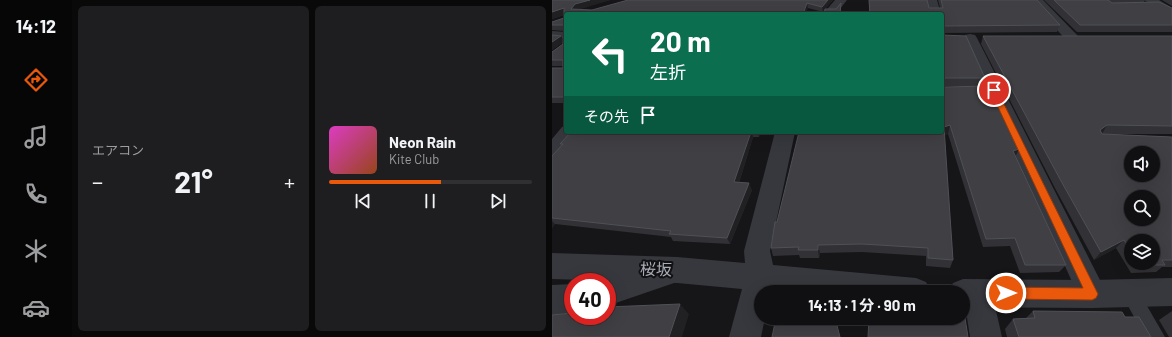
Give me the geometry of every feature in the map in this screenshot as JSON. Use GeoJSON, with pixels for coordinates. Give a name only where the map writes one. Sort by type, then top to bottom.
{"type":"FeatureCollection","features":[{"type":"Feature","properties":{"kind":"street"},"geometry":{"type":"LineString","coordinates":[[831,12],[841,0]]}},
{"type":"Feature","properties":{"kind":"street"},"geometry":{"type":"LineString","coordinates":[[931,0],[934,12]]}},
{"type":"Feature","properties":{"kind":"street"},"geometry":{"type":"LineString","coordinates":[[1036,0],[1073,39]]}},
{"type":"Feature","properties":{"kind":"street"},"geometry":{"type":"LineString","coordinates":[[1150,3],[1172,13]]}},
{"type":"Feature","properties":{"kind":"street"},"geometry":{"type":"LineString","coordinates":[[552,36],[564,36]]}},
{"type":"Feature","properties":{"kind":"street"},"geometry":{"type":"LineString","coordinates":[[970,38],[990,90],[1092,294]]}},
{"type":"Feature","properties":{"kind":"street"},"geometry":{"type":"LineString","coordinates":[[1057,39],[1088,39]]}},
{"type":"Feature","properties":{"kind":"street"},"geometry":{"type":"LineString","coordinates":[[745,337],[760,276],[757,251],[785,134]]}},
{"type":"Feature","properties":{"kind":"street"},"geometry":{"type":"LineString","coordinates":[[552,152],[562,135]]}},
{"type":"Feature","properties":{"kind":"street","name":"桜坂"},"geometry":{"type":"LineString","coordinates":[[552,266],[677,270],[760,276],[848,285]]}},
{"type":"Feature","properties":{"kind":"street"},"geometry":{"type":"LineString","coordinates":[[616,289],[677,270]]}},
{"type":"Feature","properties":{"kind":"street"},"geometry":{"type":"LineString","coordinates":[[986,337],[970,293],[1092,294],[1172,292]]}},
{"type":"Feature","properties":{"kind":"street"},"geometry":{"type":"LineString","coordinates":[[552,300],[564,299]]}},
{"type":"Feature","properties":{"kind":"lane"},"geometry":{"type":"LineString","coordinates":[[1130,293],[1155,337]]}},
{"type":"Feature","properties":{"kind":"building"},"geometry":{"type":"Polygon","coordinates":[[[552,0],[590,0],[575,4],[571,9],[592,10],[628,0],[828,0],[822,7],[807,3],[804,12],[564,12],[564,8],[552,12],[552,0]]]}},
{"type":"Feature","properties":{"kind":"building"},"geometry":{"type":"Polygon","coordinates":[[[869,0],[927,0],[929,8],[943,8],[941,0],[1037,0],[1060,25],[944,26],[944,12],[870,12],[869,0]]]}},
{"type":"Feature","properties":{"kind":"building"},"geometry":{"type":"Polygon","coordinates":[[[1054,0],[1108,0],[1112,3],[1159,2],[1172,8],[1172,25],[1080,25],[1054,0]]]}},
{"type":"Feature","properties":{"kind":"building"},"geometry":{"type":"Polygon","coordinates":[[[841,3],[840,12],[824,12],[825,9],[836,9],[841,3]]]}},
{"type":"Feature","properties":{"kind":"building"},"geometry":{"type":"Polygon","coordinates":[[[564,18],[564,25],[552,25],[552,22],[564,18]]]}},
{"type":"Feature","properties":{"kind":"building"},"geometry":{"type":"Polygon","coordinates":[[[564,25],[564,97],[552,97],[552,68],[563,68],[563,60],[552,60],[552,52],[563,44],[564,25]]]}},
{"type":"Feature","properties":{"kind":"building"},"geometry":{"type":"Polygon","coordinates":[[[552,35],[561,36],[552,42],[552,35]]]}},
{"type":"Feature","properties":{"kind":"building"},"geometry":{"type":"Polygon","coordinates":[[[944,35],[966,36],[985,78],[944,78],[944,35]]]}},
{"type":"Feature","properties":{"kind":"building"},"geometry":{"type":"Polygon","coordinates":[[[983,36],[1172,36],[1172,126],[1107,125],[1100,130],[1102,134],[1172,137],[1172,260],[1162,260],[1165,265],[1160,265],[1160,234],[1124,234],[1124,240],[1101,252],[983,36]]]}},
{"type":"Feature","properties":{"kind":"building"},"geometry":{"type":"Polygon","coordinates":[[[989,86],[1019,149],[1013,151],[1066,265],[1025,265],[1015,238],[986,239],[950,125],[944,127],[944,87],[989,86]]]}},
{"type":"Feature","properties":{"kind":"building"},"geometry":{"type":"Polygon","coordinates":[[[944,127],[953,260],[928,258],[928,248],[862,244],[818,245],[818,250],[798,250],[799,247],[771,248],[775,222],[777,222],[799,134],[944,134],[944,127]]]}},
{"type":"Feature","properties":{"kind":"building"},"geometry":{"type":"Polygon","coordinates":[[[569,134],[750,134],[734,182],[749,183],[727,238],[669,234],[671,231],[552,218],[552,156],[563,144],[560,144],[569,134]]]}},
{"type":"Feature","properties":{"kind":"building"},"geometry":{"type":"Polygon","coordinates":[[[680,304],[669,337],[552,337],[552,315],[564,314],[564,325],[616,325],[616,307],[680,304]]]}},
{"type":"Feature","properties":{"kind":"building"},"geometry":{"type":"Polygon","coordinates":[[[1033,311],[1122,312],[1125,317],[1139,317],[1151,337],[1019,337],[1013,319],[1035,318],[1033,311]]]}},
{"type":"Feature","properties":{"kind":"building"},"geometry":{"type":"Polygon","coordinates":[[[775,325],[837,325],[840,337],[772,337],[775,325]]]}},
{"type":"Feature","properties":{"kind":"building"},"geometry":{"type":"Polygon","coordinates":[[[869,325],[966,325],[968,337],[868,337],[869,325]]]}},
{"type":"Feature","properties":{"kind":"route"},"geometry":{"type":"LineString","coordinates":[[994,90],[1092,294],[1006,293]]}}]}
